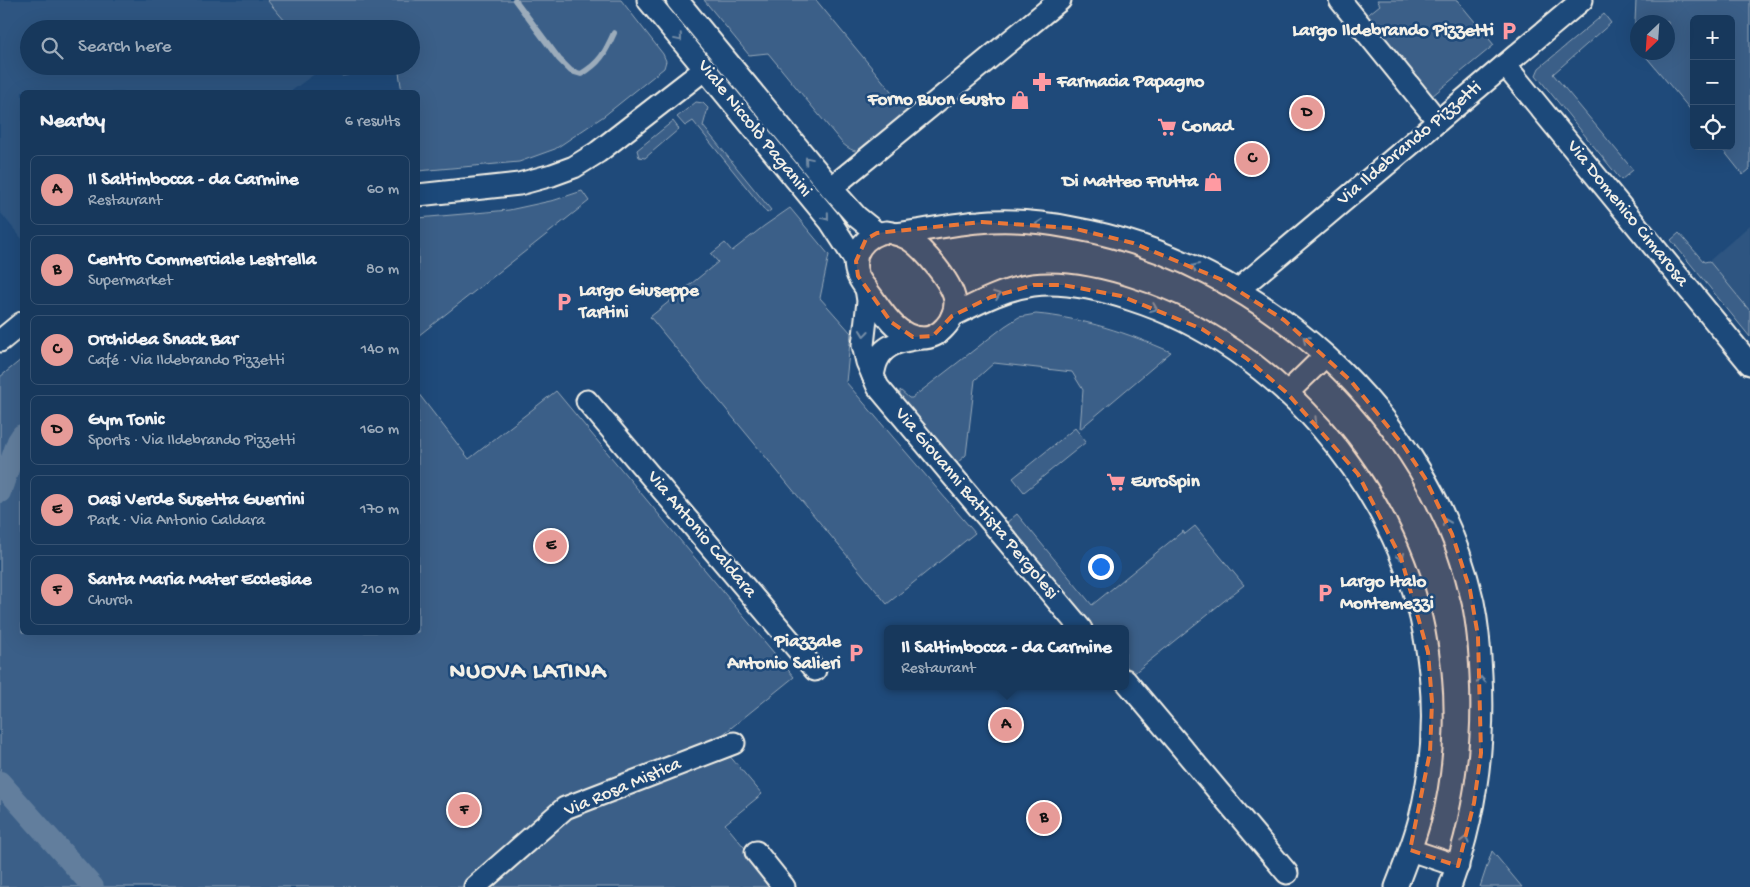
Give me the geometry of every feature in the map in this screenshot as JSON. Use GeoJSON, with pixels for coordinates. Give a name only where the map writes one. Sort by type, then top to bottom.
{"type":"FeatureCollection","features":[{"type":"Feature","properties":{"kind":"street","name":"Viale Niccolò Paganini"},"geometry":{"type":"LineString","coordinates":[[648,0],[830,221],[856,261],[858,276],[891,322],[901,331],[913,337],[922,338]]}},
{"type":"Feature","properties":{"kind":"street","name":"Viale Niccolò Paganini"},"geometry":{"type":"LineString","coordinates":[[676,0],[857,217],[886,234],[906,238],[916,244],[946,280],[955,302],[952,316]]}},
{"type":"Feature","properties":{"kind":"street"},"geometry":{"type":"LineString","coordinates":[[831,188],[1060,0]]}},
{"type":"Feature","properties":{"kind":"street"},"geometry":{"type":"LineString","coordinates":[[1340,0],[1438,121]]}},
{"type":"Feature","properties":{"kind":"street","name":"Via Ildebrando Pizzetti"},"geometry":{"type":"LineString","coordinates":[[1239,289],[1582,0]]}},
{"type":"Feature","properties":{"kind":"street","name":"Via Domenico Cimarosa"},"geometry":{"type":"LineString","coordinates":[[1504,65],[1750,364]]}},
{"type":"Feature","properties":{"kind":"street"},"geometry":{"type":"LineString","coordinates":[[420,194],[519,184],[552,175],[574,166],[598,152],[705,69]]}},
{"type":"Feature","properties":{"kind":"street"},"geometry":{"type":"LineString","coordinates":[[856,261],[859,250],[866,239],[886,234],[982,222],[1025,222],[1072,228],[1114,237],[1198,268],[1239,289],[1284,320],[1350,380],[1377,412],[1417,466],[1444,515],[1470,590],[1476,620],[1480,662],[1481,740],[1474,803],[1458,866],[1450,887]]}},
{"type":"Feature","properties":{"kind":"street"},"geometry":{"type":"LineString","coordinates":[[873,376],[877,360],[884,351],[894,344],[933,336],[941,332],[952,316],[991,297],[1034,285],[1063,285],[1108,292],[1156,308],[1202,329],[1246,358],[1287,393],[1330,439],[1366,487],[1396,544],[1415,598],[1428,652],[1432,702],[1427,780],[1420,818],[1396,887]]}},
{"type":"Feature","properties":{"kind":"street","name":"Via Giovanni Battista Pergolesi"},"geometry":{"type":"LineString","coordinates":[[866,288],[868,308],[863,345],[873,376],[888,399],[1078,625]]}},
{"type":"Feature","properties":{"kind":"street"},"geometry":{"type":"LineString","coordinates":[[0,341],[20,325]]}},
{"type":"Feature","properties":{"kind":"street"},"geometry":{"type":"LineString","coordinates":[[1287,393],[1325,356]]}},
{"type":"Feature","properties":{"kind":"street","name":"Via Antonio Caldara"},"geometry":{"type":"LineString","coordinates":[[587,401],[815,670]]}},
{"type":"Feature","properties":{"kind":"street"},"geometry":{"type":"LineString","coordinates":[[1129,685],[1287,873]]}},
{"type":"Feature","properties":{"kind":"street","name":"Via Rosa Mistica"},"geometry":{"type":"LineString","coordinates":[[475,887],[565,808],[734,743]]}},
{"type":"Feature","properties":{"kind":"street"},"geometry":{"type":"LineString","coordinates":[[1410,850],[1458,866]]}},
{"type":"Feature","properties":{"kind":"street"},"geometry":{"type":"LineString","coordinates":[[756,852],[784,887]]}},
{"type":"Feature","properties":{"kind":"highlighted area"},"geometry":{"type":"Polygon","coordinates":[[[982,222],[1072,228],[1133,243],[1220,279],[1284,320],[1350,380],[1403,445],[1425,478],[1452,534],[1470,590],[1478,636],[1481,753],[1474,803],[1458,866],[1410,850],[1430,752],[1432,702],[1428,652],[1401,558],[1358,474],[1287,393],[1246,358],[1202,329],[1121,296],[1063,285],[1034,285],[991,297],[952,316],[933,336],[913,337],[891,322],[858,276],[856,261],[866,239],[877,233],[982,222]]]}},
{"type":"Feature","properties":{"kind":"shaded area"},"geometry":{"type":"Polygon","coordinates":[[[0,0],[267,0],[284,20],[20,20],[20,75],[313,75],[293,90],[20,90],[20,237],[0,212],[0,0]]]}},
{"type":"Feature","properties":{"kind":"shaded area"},"geometry":{"type":"Polygon","coordinates":[[[267,0],[621,0],[663,54],[666,61],[664,68],[604,116],[555,149],[519,162],[420,171],[420,90],[402,90],[399,75],[420,75],[420,20],[284,20],[267,0]]]}},
{"type":"Feature","properties":{"kind":"shaded area"},"geometry":{"type":"Polygon","coordinates":[[[704,0],[816,0],[910,114],[866,151],[859,152],[850,149],[842,143],[768,53],[749,55],[704,0]]]}},
{"type":"Feature","properties":{"kind":"shaded area"},"geometry":{"type":"Polygon","coordinates":[[[1377,0],[1457,0],[1494,45],[1432,96],[1365,17],[1380,5],[1377,0]]]}},
{"type":"Feature","properties":{"kind":"shaded area"},"geometry":{"type":"Polygon","coordinates":[[[1636,0],[1750,0],[1750,169],[1743,175],[1723,150],[1735,150],[1735,15],[1690,15],[1690,109],[1649,60],[1675,60],[1675,15],[1635,15],[1636,0]]]}},
{"type":"Feature","properties":{"kind":"shaded area"},"geometry":{"type":"Polygon","coordinates":[[[1604,14],[1611,23],[1553,74],[1633,170],[1621,180],[1536,75],[1539,68],[1604,14]]]}},
{"type":"Feature","properties":{"kind":"shaded area"},"geometry":{"type":"Polygon","coordinates":[[[696,102],[703,103],[708,108],[703,126],[771,210],[767,213],[693,121],[685,126],[677,117],[696,102]]]}},
{"type":"Feature","properties":{"kind":"shaded area"},"geometry":{"type":"Polygon","coordinates":[[[673,121],[679,129],[645,158],[639,157],[637,150],[673,121]]]}},
{"type":"Feature","properties":{"kind":"shaded area"},"geometry":{"type":"Polygon","coordinates":[[[582,191],[589,201],[420,334],[420,218],[509,210],[555,200],[582,191]]]}},
{"type":"Feature","properties":{"kind":"shaded area"},"geometry":{"type":"Polygon","coordinates":[[[790,208],[829,255],[820,298],[851,333],[846,382],[975,533],[887,604],[650,317],[718,262],[711,254],[725,243],[732,251],[790,208]]]}},
{"type":"Feature","properties":{"kind":"shaded area"},"geometry":{"type":"Polygon","coordinates":[[[1750,225],[1750,311],[1709,261],[1750,225]]]}},
{"type":"Feature","properties":{"kind":"shaded area"},"geometry":{"type":"Polygon","coordinates":[[[1679,233],[1704,262],[1709,261],[1750,311],[1750,337],[1671,240],[1679,233]]]}},
{"type":"Feature","properties":{"kind":"shaded area"},"geometry":{"type":"Polygon","coordinates":[[[1036,314],[1071,319],[1105,327],[1171,352],[1080,429],[1083,390],[1072,372],[994,363],[975,380],[966,455],[957,463],[900,395],[900,390],[909,398],[912,398],[1005,326],[1019,317],[1036,314]]]}},
{"type":"Feature","properties":{"kind":"shaded area"},"geometry":{"type":"Polygon","coordinates":[[[20,361],[20,635],[420,635],[420,396],[469,459],[556,391],[794,677],[716,740],[762,794],[725,824],[777,887],[0,887],[0,377],[20,361]]]}},
{"type":"Feature","properties":{"kind":"shaded area"},"geometry":{"type":"Polygon","coordinates":[[[1075,428],[1086,442],[1024,492],[1013,478],[1075,428]]]}},
{"type":"Feature","properties":{"kind":"shaded area"},"geometry":{"type":"Polygon","coordinates":[[[1017,514],[1092,605],[1183,531],[1185,534],[1195,526],[1244,585],[1133,674],[1129,669],[1129,625],[1092,625],[1006,523],[1017,514]]]}},
{"type":"Feature","properties":{"kind":"shaded area"},"geometry":{"type":"Polygon","coordinates":[[[1492,851],[1522,887],[1480,887],[1492,851]]]}},
{"type":"Feature","properties":{"kind":"waterway"},"geometry":{"type":"LineString","coordinates":[[515,0],[559,59],[571,71],[581,74],[593,66],[605,52],[614,33]]}},
{"type":"Feature","properties":{"kind":"waterway"},"geometry":{"type":"LineString","coordinates":[[0,492],[20,438]]}},
{"type":"Feature","properties":{"kind":"waterway"},"geometry":{"type":"LineString","coordinates":[[0,782],[93,887]]}},
{"type":"Feature","properties":{"kind":"place","name":"Largo Ildebrando Pizzetti"},"geometry":{"type":"Point","coordinates":[1509,31]}},
{"type":"Feature","properties":{"kind":"place","name":"Farmacia Papagno"},"geometry":{"type":"Point","coordinates":[1042,82]}},
{"type":"Feature","properties":{"kind":"place","name":"Forno Buon Gusto"},"geometry":{"type":"Point","coordinates":[1020,100]}},
{"type":"Feature","properties":{"kind":"place","name":"Gym Tonic"},"geometry":{"type":"Point","coordinates":[1307,113]}},
{"type":"Feature","properties":{"kind":"place","name":"Conad"},"geometry":{"type":"Point","coordinates":[1167,127]}},
{"type":"Feature","properties":{"kind":"place","name":"Orchidea Snack Bar"},"geometry":{"type":"Point","coordinates":[1252,159]}},
{"type":"Feature","properties":{"kind":"place","name":"Di Matteo Frutta"},"geometry":{"type":"Point","coordinates":[1213,182]}},
{"type":"Feature","properties":{"kind":"place","name":"Largo Giuseppe Tartini"},"geometry":{"type":"Point","coordinates":[564,302]}},
{"type":"Feature","properties":{"kind":"place","name":"EuroSpin"},"geometry":{"type":"Point","coordinates":[1116,482]}},
{"type":"Feature","properties":{"kind":"place","name":"Oasi Verde Susetta Guerrini"},"geometry":{"type":"Point","coordinates":[551,546]}},
{"type":"Feature","properties":{"kind":"place","name":"Largo Italo Montemezzi"},"geometry":{"type":"Point","coordinates":[1325,593]}},
{"type":"Feature","properties":{"kind":"place","name":"Piazzale Antonio Salieri"},"geometry":{"type":"Point","coordinates":[856,653]}},
{"type":"Feature","properties":{"kind":"place","name":"Il Saltimbocca - da Carmine"},"geometry":{"type":"Point","coordinates":[1006,725]}},
{"type":"Feature","properties":{"kind":"place","name":"Santa Maria Mater Ecclesiae"},"geometry":{"type":"Point","coordinates":[464,810]}},
{"type":"Feature","properties":{"kind":"place","name":"Centro Commerciale Lestrella"},"geometry":{"type":"Point","coordinates":[1044,818]}},
{"type":"Feature","properties":{"kind":"district","name":"NUOVA LATINA"},"geometry":{"type":"Point","coordinates":[528,672]}}]}
